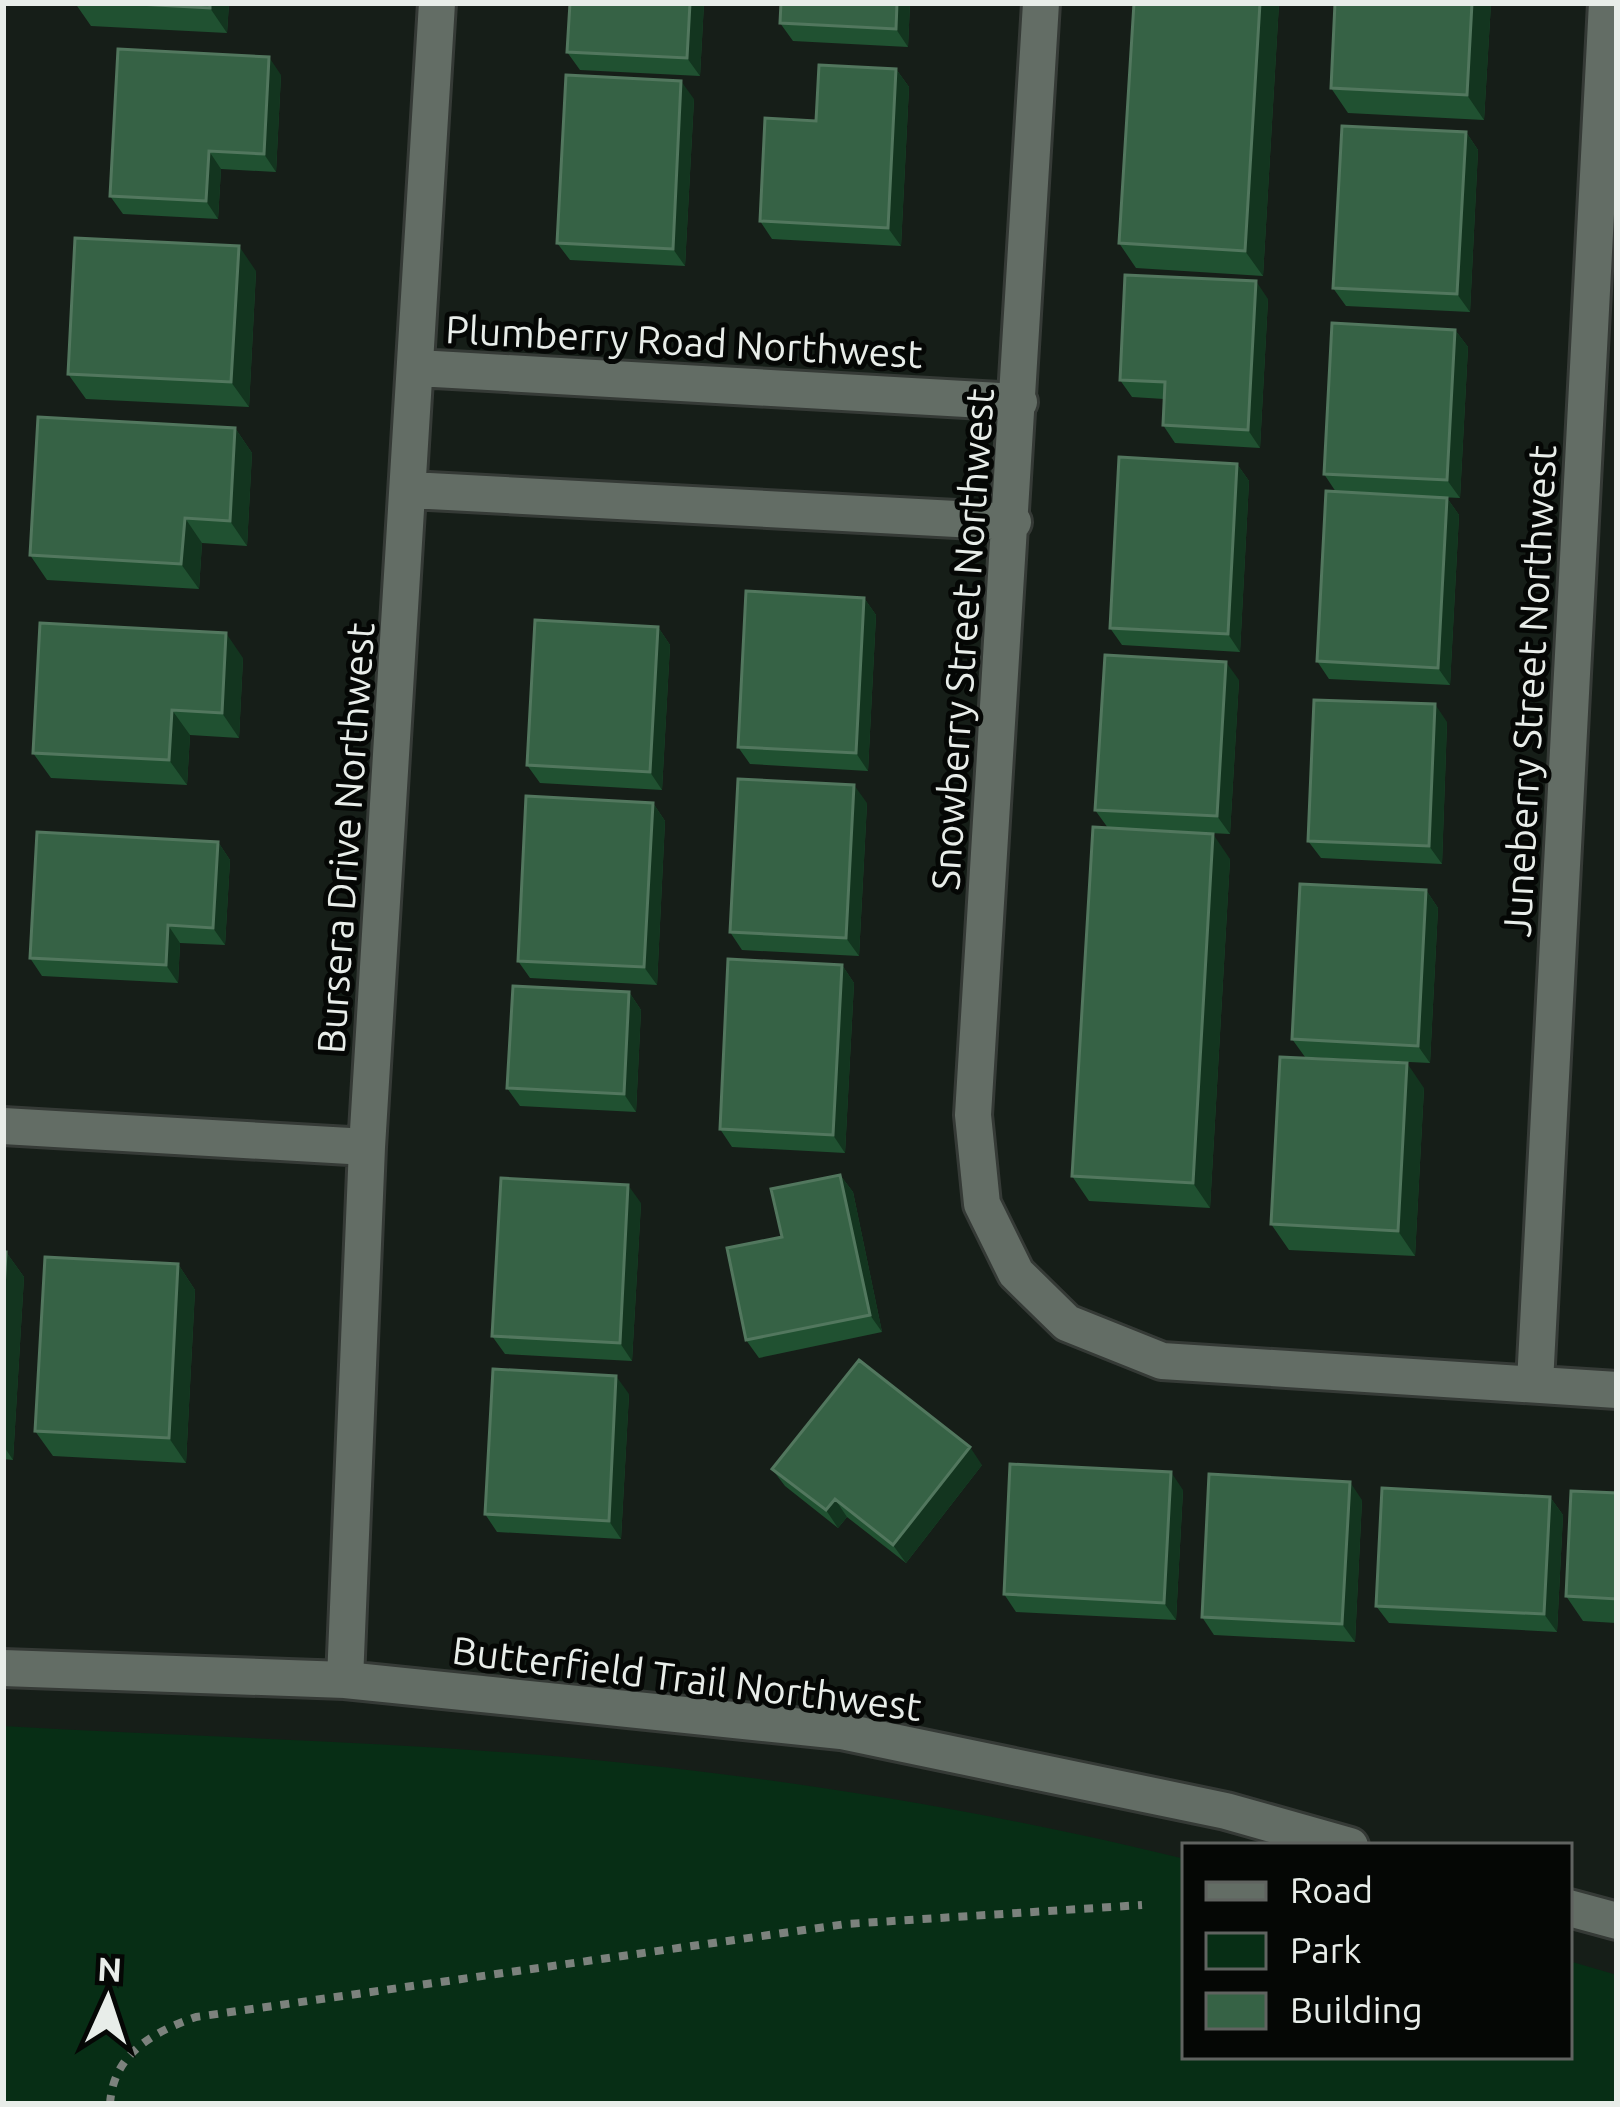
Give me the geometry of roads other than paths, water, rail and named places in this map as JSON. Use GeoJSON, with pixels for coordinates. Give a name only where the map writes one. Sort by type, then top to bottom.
{"type":"FeatureCollection","features":[{"type":"Feature","properties":{"kind":"street","name":"Bursera Drive Northwest"},"geometry":{"type":"LineString","coordinates":[[345,1680],[367,1148],[437,3]]}},
{"type":"Feature","properties":{"kind":"street","name":"Snowberry Street Northwest"},"geometry":{"type":"LineString","coordinates":[[1041,3],[974,1115],[982,1204],[1016,1273],[1067,1323],[1162,1361],[1617,1390]]}},
{"type":"Feature","properties":{"kind":"street","name":"Juneberry Street Northwest"},"geometry":{"type":"LineString","coordinates":[[1535,1383],[1607,3]]}},
{"type":"Feature","properties":{"kind":"street","name":"Plumberry Road Northwest"},"geometry":{"type":"LineString","coordinates":[[416,368],[1019,402]]}},
{"type":"Feature","properties":{"kind":"street"},"geometry":{"type":"LineString","coordinates":[[410,490],[1013,522]]}},
{"type":"Feature","properties":{"kind":"street"},"geometry":{"type":"LineString","coordinates":[[3,1126],[367,1148]]}},
{"type":"Feature","properties":{"kind":"street","name":"Butterfield Trail Northwest"},"geometry":{"type":"LineString","coordinates":[[3,1668],[345,1680],[841,1731],[1226,1811],[1339,1843]]}},
{"type":"Feature","properties":{"kind":"street"},"geometry":{"type":"LineString","coordinates":[[1572,1909],[1617,1922]]}}]}
